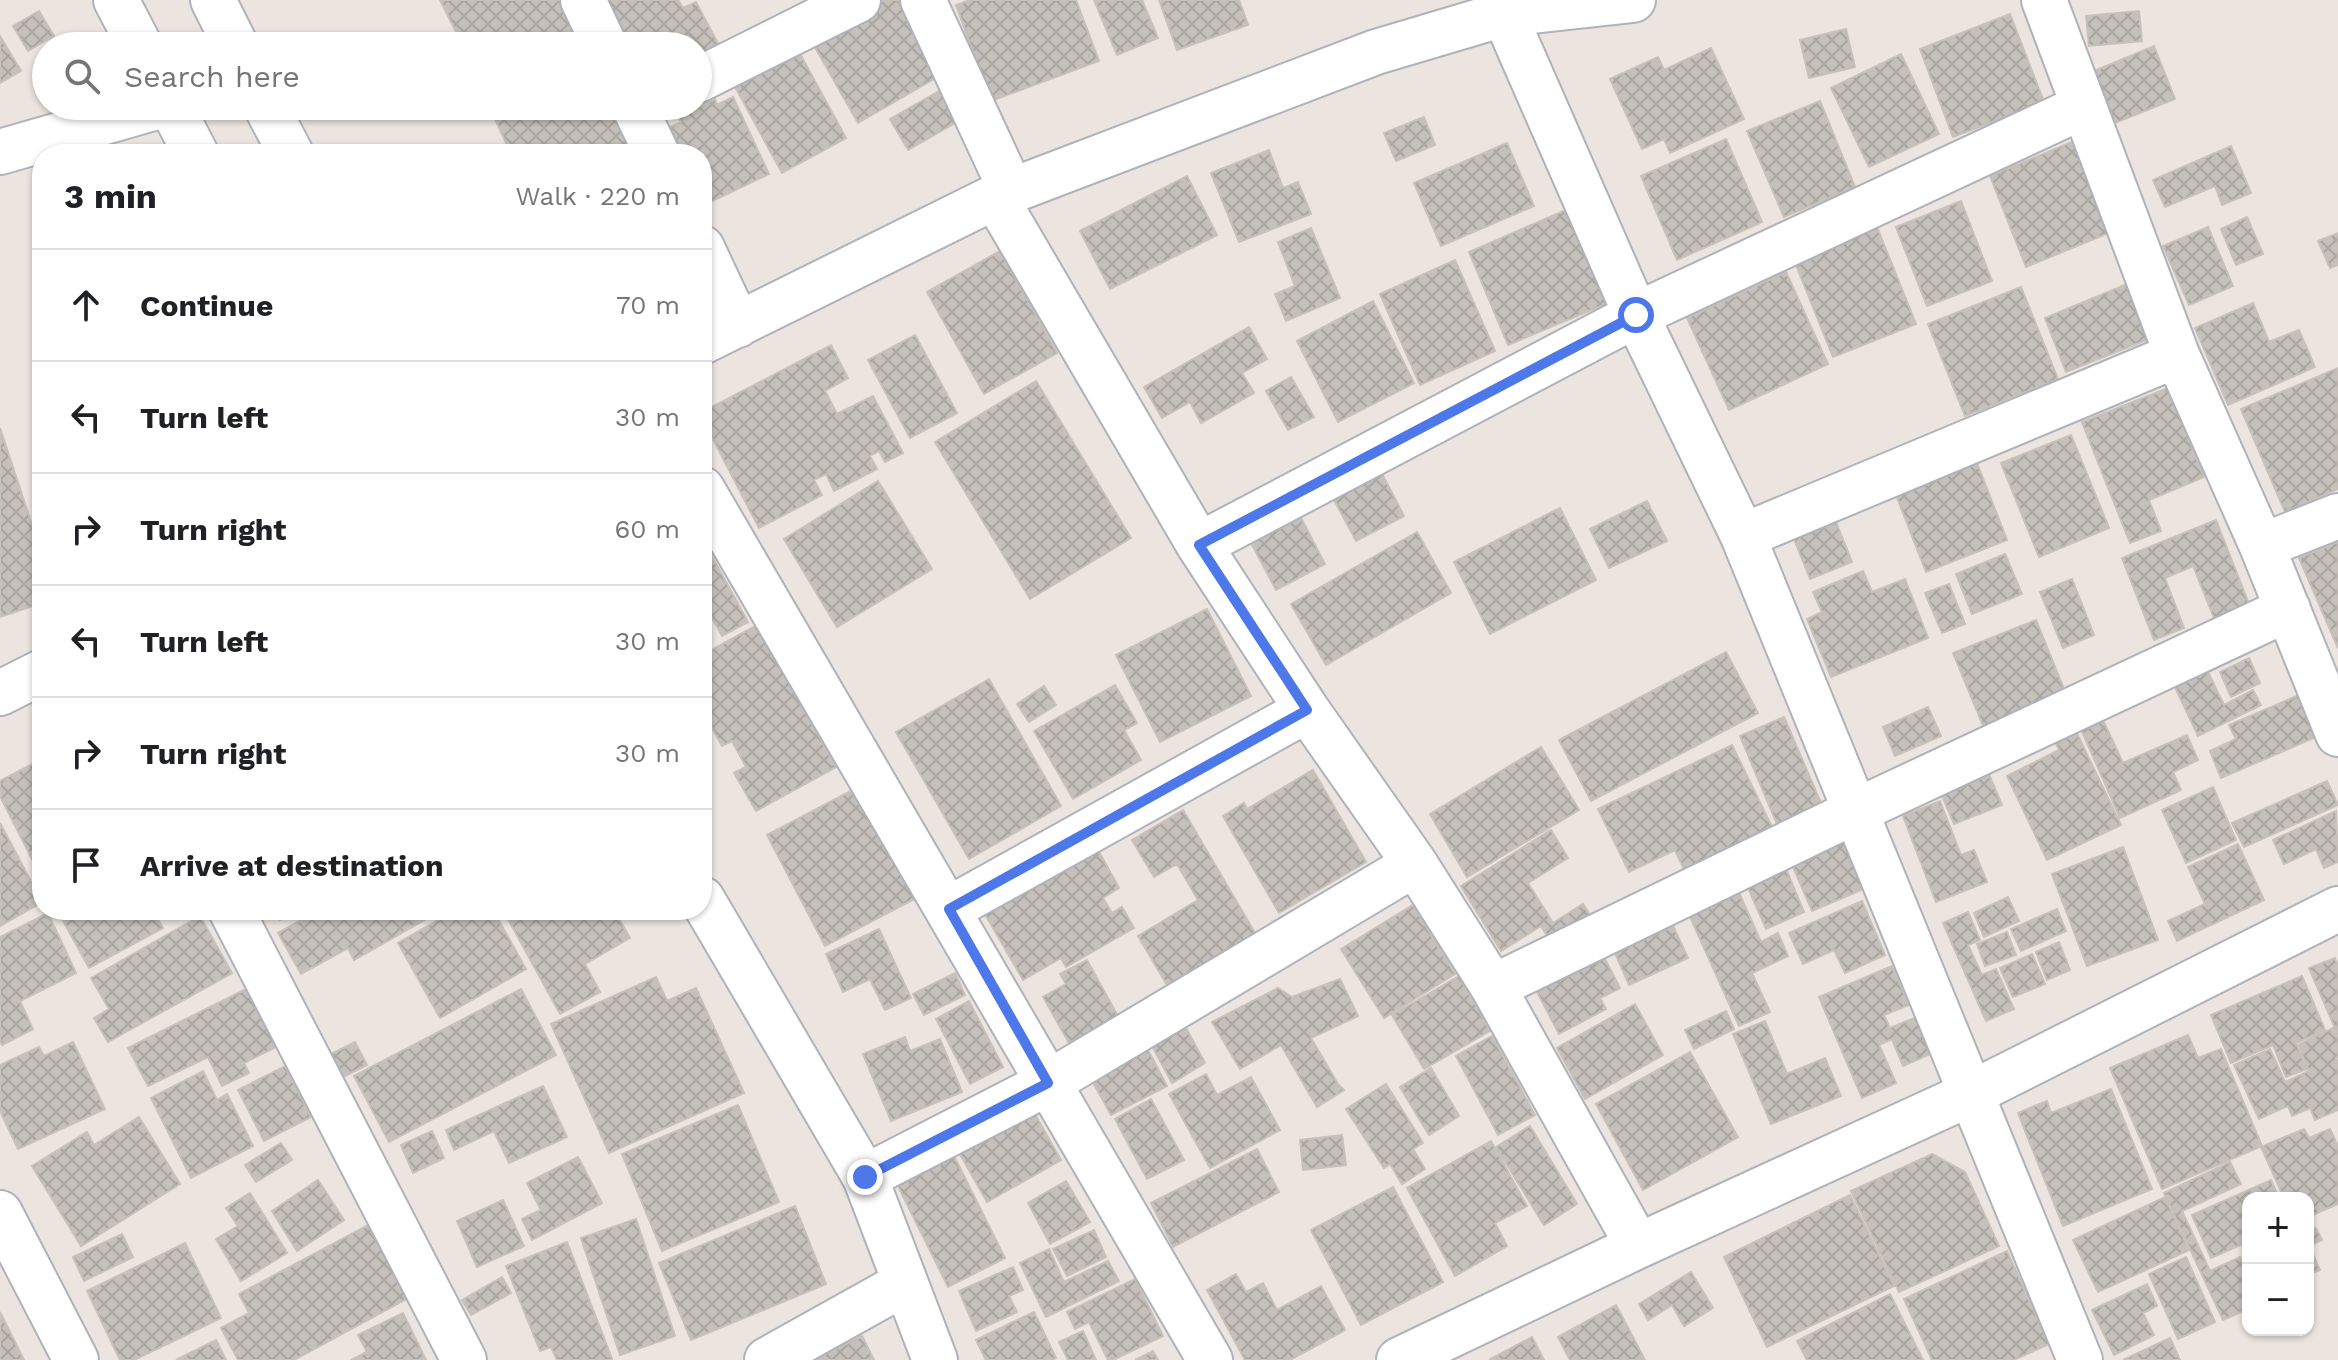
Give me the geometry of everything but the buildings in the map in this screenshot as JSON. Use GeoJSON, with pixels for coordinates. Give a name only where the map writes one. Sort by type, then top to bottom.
{"type":"FeatureCollection","features":[{"type":"Feature","properties":{"kind":"street"},"geometry":{"type":"LineString","coordinates":[[116,0],[133,32]]}},
{"type":"Feature","properties":{"kind":"street"},"geometry":{"type":"LineString","coordinates":[[213,0],[229,32]]}},
{"type":"Feature","properties":{"kind":"street"},"geometry":{"type":"LineString","coordinates":[[583,0],[598,32]]}},
{"type":"Feature","properties":{"kind":"street"},"geometry":{"type":"LineString","coordinates":[[712,73],[858,0]]}},
{"type":"Feature","properties":{"kind":"street"},"geometry":{"type":"LineString","coordinates":[[923,0],[1003,194],[1199,545],[1307,710],[1415,864],[1493,987],[1638,1246]]}},
{"type":"Feature","properties":{"kind":"street"},"geometry":{"type":"LineString","coordinates":[[712,295],[720,333],[1003,194],[1376,52],[1501,7],[1633,0]]}},
{"type":"Feature","properties":{"kind":"street"},"geometry":{"type":"LineString","coordinates":[[2044,0],[2177,355],[2262,546],[2338,734]]}},
{"type":"Feature","properties":{"kind":"street"},"geometry":{"type":"LineString","coordinates":[[1501,7],[1636,315],[1743,536],[2080,1360]]}},
{"type":"Feature","properties":{"kind":"street"},"geometry":{"type":"LineString","coordinates":[[1199,545],[1636,315],[2084,106]]}},
{"type":"Feature","properties":{"kind":"street"},"geometry":{"type":"LineString","coordinates":[[0,152],[111,120]]}},
{"type":"Feature","properties":{"kind":"street"},"geometry":{"type":"LineString","coordinates":[[178,120],[191,144]]}},
{"type":"Feature","properties":{"kind":"street"},"geometry":{"type":"LineString","coordinates":[[273,120],[286,144]]}},
{"type":"Feature","properties":{"kind":"street"},"geometry":{"type":"LineString","coordinates":[[644,120],[653,144]]}},
{"type":"Feature","properties":{"kind":"street"},"geometry":{"type":"LineString","coordinates":[[1743,536],[2177,355]]}},
{"type":"Feature","properties":{"kind":"street"},"geometry":{"type":"LineString","coordinates":[[712,506],[1210,1360]]}},
{"type":"Feature","properties":{"kind":"street"},"geometry":{"type":"LineString","coordinates":[[2262,546],[2338,516]]}},
{"type":"Feature","properties":{"kind":"street"},"geometry":{"type":"LineString","coordinates":[[1493,987],[1856,811],[2288,609]]}},
{"type":"Feature","properties":{"kind":"street"},"geometry":{"type":"LineString","coordinates":[[0,693],[32,677]]}},
{"type":"Feature","properties":{"kind":"street"},"geometry":{"type":"LineString","coordinates":[[949,909],[1307,710]]}},
{"type":"Feature","properties":{"kind":"street"},"geometry":{"type":"LineString","coordinates":[[865,1177],[1048,1083],[1415,864]]}},
{"type":"Feature","properties":{"kind":"street"},"geometry":{"type":"LineString","coordinates":[[1399,1360],[1972,1093],[2338,909]]}},
{"type":"Feature","properties":{"kind":"street"},"geometry":{"type":"LineString","coordinates":[[712,916],[865,1177],[935,1360]]}},
{"type":"Feature","properties":{"kind":"street"},"geometry":{"type":"LineString","coordinates":[[236,920],[464,1360]]}},
{"type":"Feature","properties":{"kind":"street"},"geometry":{"type":"LineString","coordinates":[[0,1213],[76,1360]]}},
{"type":"Feature","properties":{"kind":"street"},"geometry":{"type":"LineString","coordinates":[[767,1360],[905,1283]]}},
{"type":"Feature","properties":{"kind":"route"},"geometry":{"type":"LineString","coordinates":[[865,1177],[1048,1083],[949,909],[1307,710],[1199,545],[1636,315]]}}]}
